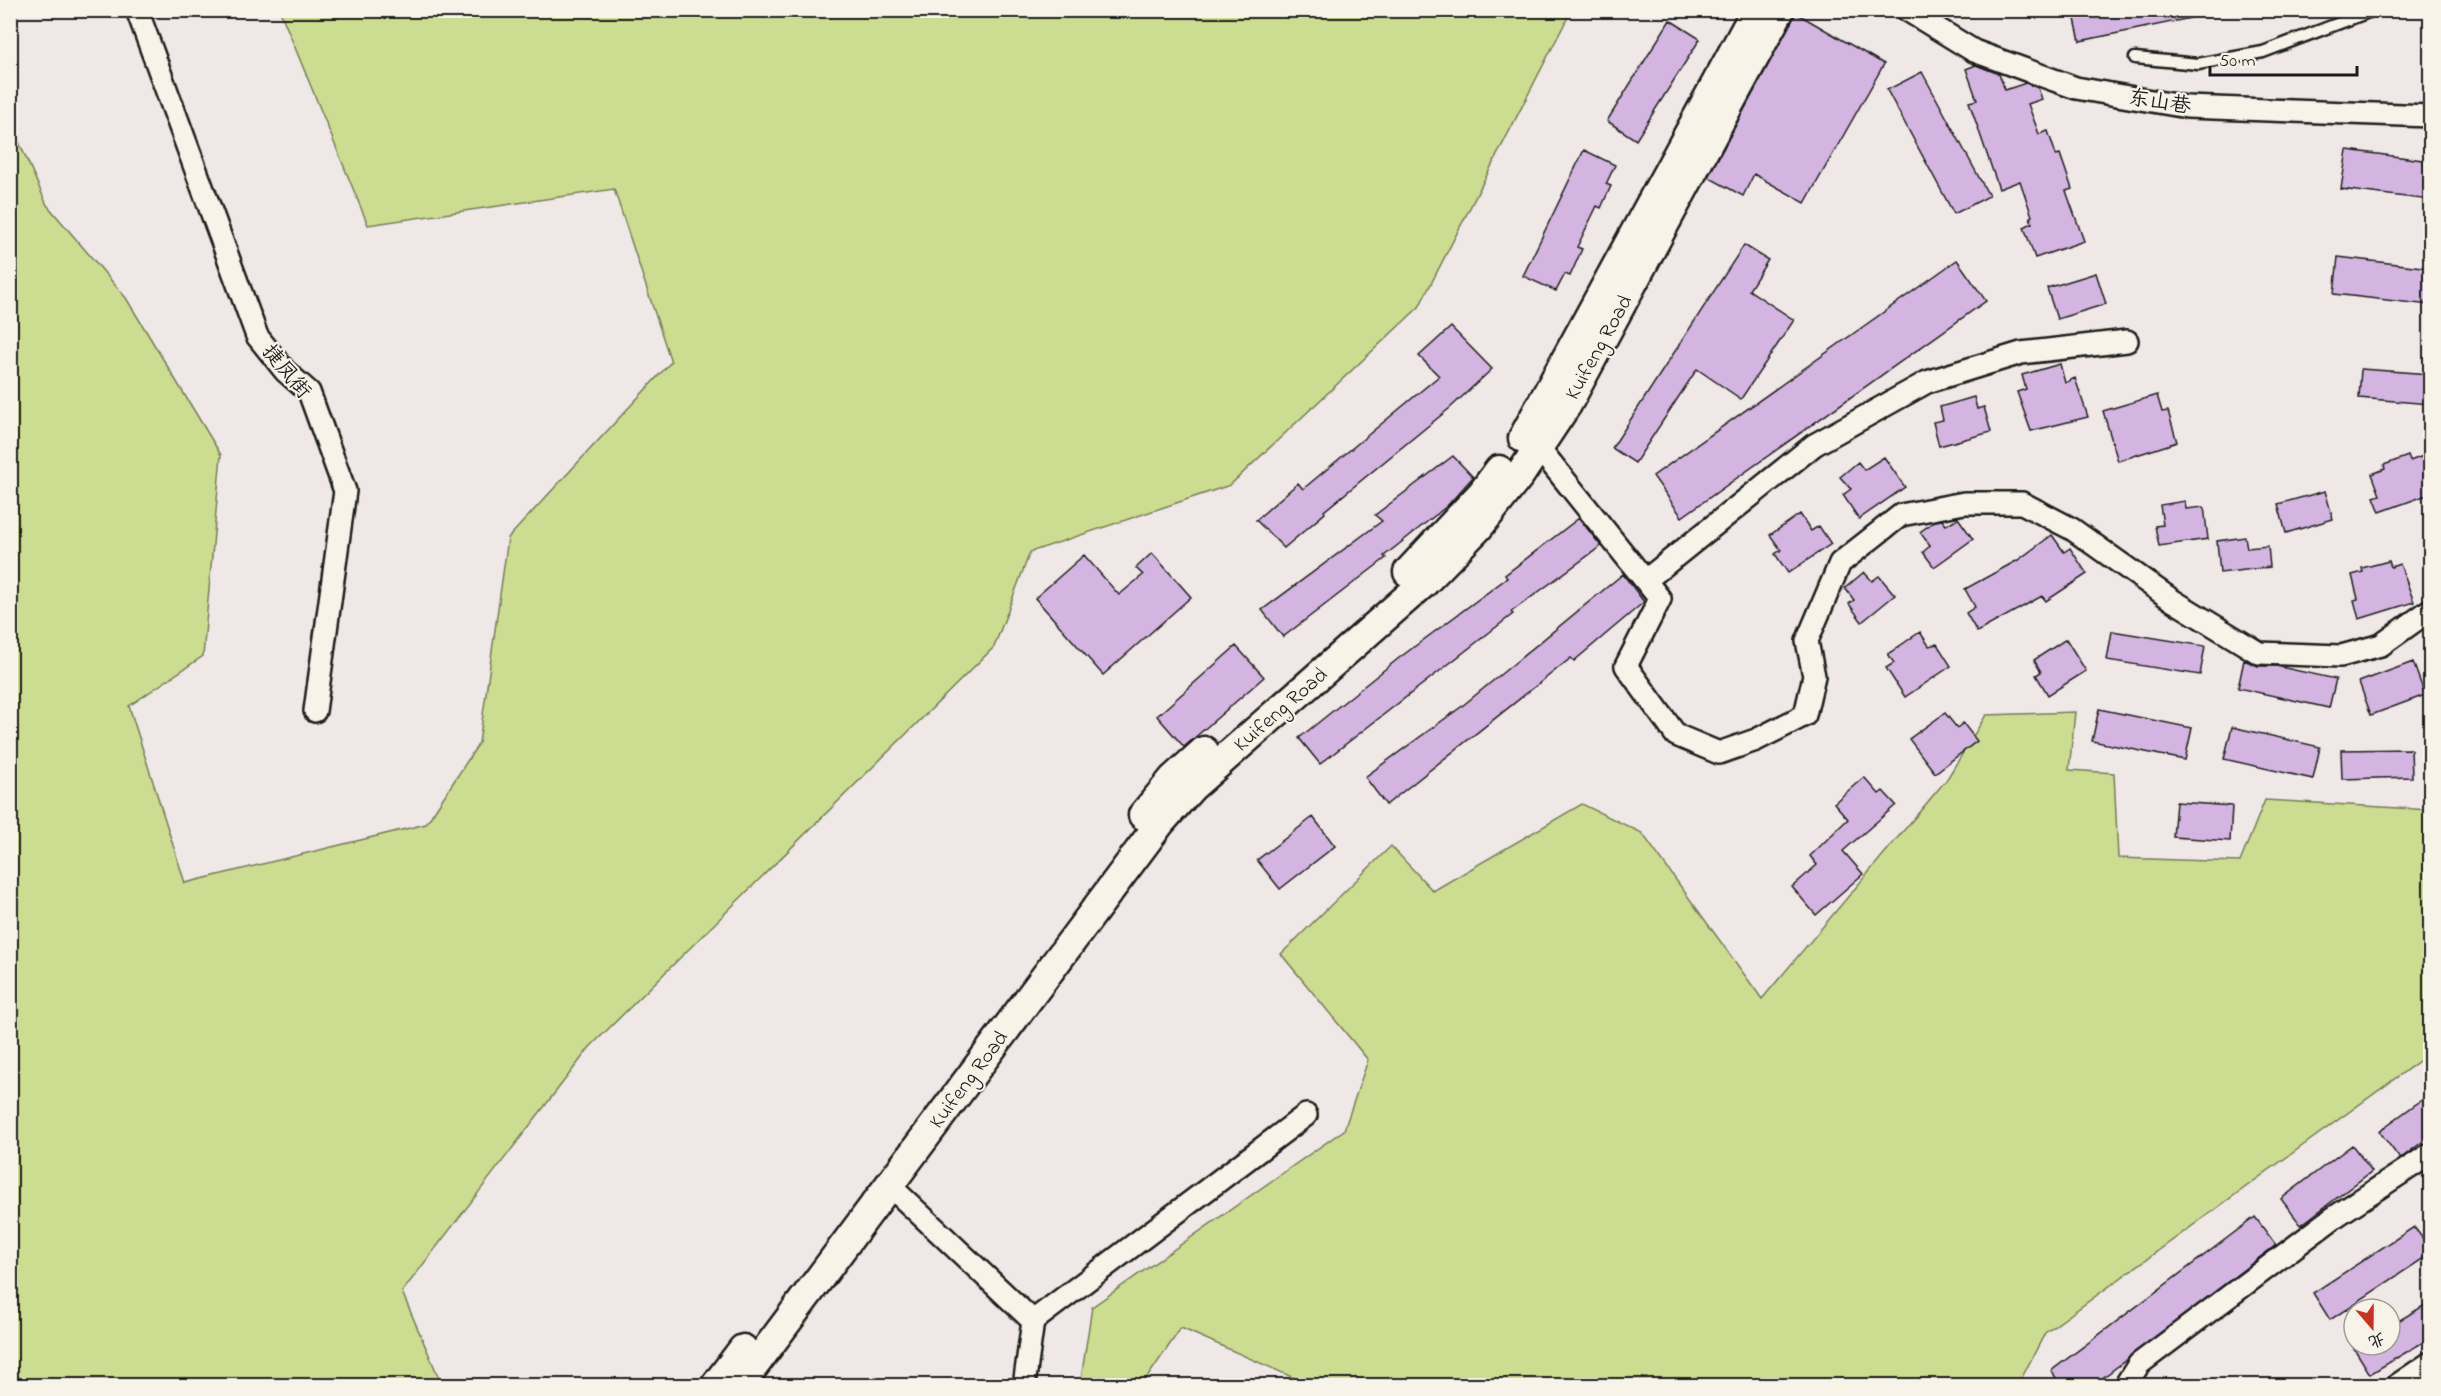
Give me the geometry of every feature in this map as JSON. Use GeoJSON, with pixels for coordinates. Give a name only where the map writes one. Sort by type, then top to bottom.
{"type":"FeatureCollection","features":[{"type":"Feature","properties":{"kind":"main road","name":"Kuifeng Road"},"geometry":{"type":"LineString","coordinates":[[739,1386],[1160,823],[1201,780],[1440,567],[1478,528],[1520,475],[1533,440],[1756,10]]}},
{"type":"Feature","properties":{"kind":"main road","name":"Kuifeng Road"},"geometry":{"type":"LineString","coordinates":[[715,1386],[1127,834],[1173,779],[1403,578],[1574,393],[1780,10]]}},
{"type":"Feature","properties":{"kind":"street","name":"捷凤街"},"geometry":{"type":"LineString","coordinates":[[137,10],[257,336],[285,371],[309,392],[345,491],[315,711]]}},
{"type":"Feature","properties":{"kind":"street","name":"东山巷"},"geometry":{"type":"LineString","coordinates":[[1906,10],[1974,51],[2076,88],[2187,107],[2430,116]]}},
{"type":"Feature","properties":{"kind":"street"},"geometry":{"type":"LineString","coordinates":[[1646,580],[1814,445],[1927,382],[2021,353],[2127,341]]}},
{"type":"Feature","properties":{"kind":"street"},"geometry":{"type":"LineString","coordinates":[[1533,440],[1660,598],[1626,666],[1676,735],[1719,753],[1756,740],[1805,715],[1814,676],[1807,641],[1820,605],[1840,563],[1901,515],[1964,503],[2022,503],[2072,529],[2172,600],[2259,653],[2341,656],[2381,645],[2430,610]]}},
{"type":"Feature","properties":{"kind":"street"},"geometry":{"type":"LineString","coordinates":[[1024,1386],[1033,1321],[1306,1115]]}},
{"type":"Feature","properties":{"kind":"street"},"geometry":{"type":"LineString","coordinates":[[2125,1386],[2139,1364],[2333,1218],[2430,1154]]}},
{"type":"Feature","properties":{"kind":"street"},"geometry":{"type":"LineString","coordinates":[[889,1185],[1033,1321]]}},
{"type":"Feature","properties":{"kind":"street"},"geometry":{"type":"LineString","coordinates":[[2396,1386],[2430,1364]]}},
{"type":"Feature","properties":{"kind":"lane"},"geometry":{"type":"LineString","coordinates":[[2134,58],[2198,64],[2263,52],[2374,10]]}},
{"type":"Feature","properties":{"kind":"green space"},"geometry":{"type":"Polygon","coordinates":[[[280,11],[1571,11],[1419,307],[1230,485],[1030,552],[994,647],[590,1047],[402,1292],[442,1385],[11,1385],[11,124],[47,205],[126,298],[221,455],[203,656],[129,706],[185,883],[426,824],[479,743],[508,538],[671,362],[614,189],[368,225],[280,11]]]}},
{"type":"Feature","properties":{"kind":"green space"},"geometry":{"type":"Polygon","coordinates":[[[2075,712],[2069,770],[2114,773],[2118,858],[2240,862],[2265,800],[2430,810],[2430,1053],[2045,1333],[2018,1385],[1310,1385],[1181,1328],[1142,1385],[1080,1386],[1092,1307],[1344,1130],[1368,1060],[1281,954],[1391,846],[1433,891],[1582,804],[1642,833],[1762,999],[1947,779],[1986,715],[2075,712]]]}},
{"type":"Feature","properties":{"kind":"building"},"geometry":{"type":"Polygon","coordinates":[[[2073,10],[2190,10],[2191,18],[2080,41],[2073,10]]]}},
{"type":"Feature","properties":{"kind":"building"},"geometry":{"type":"Polygon","coordinates":[[[1796,13],[1884,64],[1805,203],[1754,174],[1743,196],[1708,177],[1796,13]]]}},
{"type":"Feature","properties":{"kind":"building"},"geometry":{"type":"Polygon","coordinates":[[[1670,20],[1700,39],[1636,140],[1607,121],[1670,20]]]}},
{"type":"Feature","properties":{"kind":"building"},"geometry":{"type":"Polygon","coordinates":[[[1976,65],[1999,74],[2005,90],[2026,83],[2038,88],[2042,99],[2028,104],[2039,134],[2048,131],[2056,155],[2060,154],[2072,189],[2066,191],[2084,241],[2035,258],[2024,227],[2032,223],[2030,217],[2032,216],[2020,181],[1999,189],[1969,102],[1977,100],[1966,69],[1976,65]]]}},
{"type":"Feature","properties":{"kind":"building"},"geometry":{"type":"Polygon","coordinates":[[[1922,72],[1989,196],[1954,214],[1887,90],[1922,72]]]}},
{"type":"Feature","properties":{"kind":"building"},"geometry":{"type":"Polygon","coordinates":[[[1584,150],[1615,165],[1606,184],[1611,186],[1601,208],[1597,206],[1577,247],[1582,249],[1570,276],[1565,274],[1556,291],[1523,276],[1584,150]]]}},
{"type":"Feature","properties":{"kind":"building"},"geometry":{"type":"Polygon","coordinates":[[[2347,150],[2430,161],[2430,200],[2341,189],[2347,150]]]}},
{"type":"Feature","properties":{"kind":"building"},"geometry":{"type":"Polygon","coordinates":[[[1744,245],[1768,260],[1749,290],[1794,320],[1741,399],[1697,369],[1635,463],[1612,448],[1744,245]]]}},
{"type":"Feature","properties":{"kind":"building"},"geometry":{"type":"Polygon","coordinates":[[[2338,257],[2430,268],[2430,305],[2334,294],[2338,257]]]}},
{"type":"Feature","properties":{"kind":"building"},"geometry":{"type":"Polygon","coordinates":[[[1957,260],[1986,301],[1682,517],[1653,476],[1957,260]]]}},
{"type":"Feature","properties":{"kind":"building"},"geometry":{"type":"Polygon","coordinates":[[[2096,273],[2106,304],[2057,319],[2047,288],[2096,273]]]}},
{"type":"Feature","properties":{"kind":"building"},"geometry":{"type":"Polygon","coordinates":[[[1451,327],[1492,369],[1450,408],[1324,511],[1325,513],[1284,548],[1256,520],[1298,483],[1303,489],[1439,376],[1419,356],[1451,327]]]}},
{"type":"Feature","properties":{"kind":"building"},"geometry":{"type":"Polygon","coordinates":[[[2060,364],[2065,383],[2075,378],[2088,417],[2031,431],[2017,392],[2026,389],[2022,375],[2060,364]]]}},
{"type":"Feature","properties":{"kind":"building"},"geometry":{"type":"Polygon","coordinates":[[[2361,369],[2430,374],[2430,404],[2359,398],[2361,369]]]}},
{"type":"Feature","properties":{"kind":"building"},"geometry":{"type":"Polygon","coordinates":[[[2157,395],[2162,412],[2168,411],[2177,442],[2118,461],[2103,411],[2157,395]]]}},
{"type":"Feature","properties":{"kind":"building"},"geometry":{"type":"Polygon","coordinates":[[[1974,397],[1977,409],[1984,407],[1991,432],[1939,446],[1933,422],[1943,420],[1940,407],[1974,397]]]}},
{"type":"Feature","properties":{"kind":"building"},"geometry":{"type":"Polygon","coordinates":[[[1453,456],[1473,477],[1447,506],[1384,556],[1386,558],[1283,637],[1262,610],[1382,521],[1375,515],[1453,456]]]}},
{"type":"Feature","properties":{"kind":"building"},"geometry":{"type":"Polygon","coordinates":[[[2408,456],[2410,461],[2423,456],[2430,475],[2430,494],[2380,512],[2374,497],[2380,495],[2372,474],[2385,469],[2384,465],[2408,456]]]}},
{"type":"Feature","properties":{"kind":"building"},"geometry":{"type":"Polygon","coordinates":[[[1884,457],[1905,487],[1859,519],[1843,495],[1851,489],[1840,477],[1858,462],[1864,470],[1884,457]]]}},
{"type":"Feature","properties":{"kind":"building"},"geometry":{"type":"Polygon","coordinates":[[[2325,491],[2333,519],[2286,533],[2278,504],[2325,491]]]}},
{"type":"Feature","properties":{"kind":"building"},"geometry":{"type":"Polygon","coordinates":[[[2185,501],[2186,509],[2204,507],[2208,539],[2159,546],[2155,526],[2163,525],[2160,505],[2185,501]]]}},
{"type":"Feature","properties":{"kind":"building"},"geometry":{"type":"Polygon","coordinates":[[[1800,514],[1811,531],[1819,526],[1831,544],[1788,573],[1775,554],[1781,550],[1770,535],[1800,514]]]}},
{"type":"Feature","properties":{"kind":"building"},"geometry":{"type":"Polygon","coordinates":[[[1579,518],[1601,546],[1511,612],[1513,614],[1320,764],[1299,738],[1399,658],[1507,578],[1505,575],[1579,518]]]}},
{"type":"Feature","properties":{"kind":"building"},"geometry":{"type":"Polygon","coordinates":[[[1958,518],[1973,539],[1934,567],[1923,552],[1930,546],[1920,532],[1935,521],[1942,520],[1946,525],[1958,518]]]}},
{"type":"Feature","properties":{"kind":"building"},"geometry":{"type":"Polygon","coordinates":[[[2052,535],[2064,552],[2070,548],[2087,574],[2046,601],[2042,596],[1977,632],[1966,613],[1975,607],[1965,589],[2018,560],[2052,535]]]}},
{"type":"Feature","properties":{"kind":"building"},"geometry":{"type":"Polygon","coordinates":[[[2245,537],[2247,548],[2268,546],[2270,567],[2220,573],[2217,541],[2245,537]]]}},
{"type":"Feature","properties":{"kind":"building"},"geometry":{"type":"Polygon","coordinates":[[[1152,553],[1191,597],[1103,675],[1035,598],[1084,555],[1119,595],[1143,575],[1136,568],[1152,553]]]}},
{"type":"Feature","properties":{"kind":"building"},"geometry":{"type":"Polygon","coordinates":[[[2389,561],[2391,567],[2400,564],[2414,602],[2359,619],[2354,600],[2358,599],[2352,575],[2363,572],[2362,568],[2389,561]]]}},
{"type":"Feature","properties":{"kind":"building"},"geometry":{"type":"Polygon","coordinates":[[[1864,572],[1872,581],[1879,576],[1895,595],[1862,622],[1849,604],[1854,600],[1845,588],[1864,572]]]}},
{"type":"Feature","properties":{"kind":"building"},"geometry":{"type":"Polygon","coordinates":[[[1623,574],[1644,602],[1574,661],[1571,658],[1386,805],[1365,777],[1461,707],[1623,574]]]}},
{"type":"Feature","properties":{"kind":"building"},"geometry":{"type":"Polygon","coordinates":[[[2112,631],[2205,646],[2200,675],[2107,660],[2112,631]]]}},
{"type":"Feature","properties":{"kind":"building"},"geometry":{"type":"Polygon","coordinates":[[[1920,632],[1929,646],[1937,644],[1951,666],[1905,697],[1886,668],[1894,663],[1888,654],[1920,632]]]}},
{"type":"Feature","properties":{"kind":"building"},"geometry":{"type":"Polygon","coordinates":[[[2066,639],[2086,671],[2048,695],[2036,675],[2041,672],[2034,660],[2066,639]]]}},
{"type":"Feature","properties":{"kind":"building"},"geometry":{"type":"Polygon","coordinates":[[[1236,646],[1264,677],[1184,747],[1157,716],[1236,646]]]}},
{"type":"Feature","properties":{"kind":"building"},"geometry":{"type":"Polygon","coordinates":[[[2244,660],[2258,666],[2276,666],[2336,679],[2329,708],[2238,688],[2244,660]]]}},
{"type":"Feature","properties":{"kind":"building"},"geometry":{"type":"Polygon","coordinates":[[[2413,662],[2425,695],[2371,715],[2359,682],[2413,662]]]}},
{"type":"Feature","properties":{"kind":"building"},"geometry":{"type":"Polygon","coordinates":[[[2099,709],[2192,728],[2185,760],[2092,741],[2099,709]]]}},
{"type":"Feature","properties":{"kind":"building"},"geometry":{"type":"Polygon","coordinates":[[[1945,713],[1957,728],[1963,723],[1977,741],[1935,773],[1909,739],[1945,713]]]}},
{"type":"Feature","properties":{"kind":"building"},"geometry":{"type":"Polygon","coordinates":[[[2232,727],[2320,747],[2313,779],[2224,759],[2232,727]]]}},
{"type":"Feature","properties":{"kind":"building"},"geometry":{"type":"Polygon","coordinates":[[[2411,749],[2412,777],[2342,779],[2341,750],[2411,749]]]}},
{"type":"Feature","properties":{"kind":"building"},"geometry":{"type":"Polygon","coordinates":[[[1864,777],[1879,794],[1883,791],[1896,805],[1843,851],[1863,874],[1816,915],[1792,887],[1817,865],[1810,856],[1848,819],[1834,803],[1864,777]]]}},
{"type":"Feature","properties":{"kind":"building"},"geometry":{"type":"Polygon","coordinates":[[[2176,802],[2232,806],[2230,841],[2173,837],[2176,802]]]}},
{"type":"Feature","properties":{"kind":"building"},"geometry":{"type":"Polygon","coordinates":[[[1313,817],[1335,846],[1280,889],[1257,860],[1313,817]]]}},
{"type":"Feature","properties":{"kind":"building"},"geometry":{"type":"Polygon","coordinates":[[[2430,1094],[2430,1136],[2400,1159],[2379,1131],[2430,1094]]]}},
{"type":"Feature","properties":{"kind":"building"},"geometry":{"type":"Polygon","coordinates":[[[2352,1145],[2372,1171],[2301,1225],[2281,1199],[2352,1145]]]}},
{"type":"Feature","properties":{"kind":"building"},"geometry":{"type":"Polygon","coordinates":[[[2255,1217],[2276,1245],[2092,1386],[2062,1386],[2051,1371],[2255,1217]]]}},
{"type":"Feature","properties":{"kind":"building"},"geometry":{"type":"Polygon","coordinates":[[[2414,1227],[2430,1248],[2430,1254],[2365,1297],[2342,1297],[2342,1312],[2330,1320],[2313,1293],[2414,1227]]]}},
{"type":"Feature","properties":{"kind":"building"},"geometry":{"type":"Polygon","coordinates":[[[2430,1302],[2430,1338],[2402,1355],[2402,1319],[2430,1302]]]}},
{"type":"Feature","properties":{"kind":"building"},"geometry":{"type":"Polygon","coordinates":[[[2359,1357],[2398,1357],[2370,1374],[2359,1357]]]}}]}
